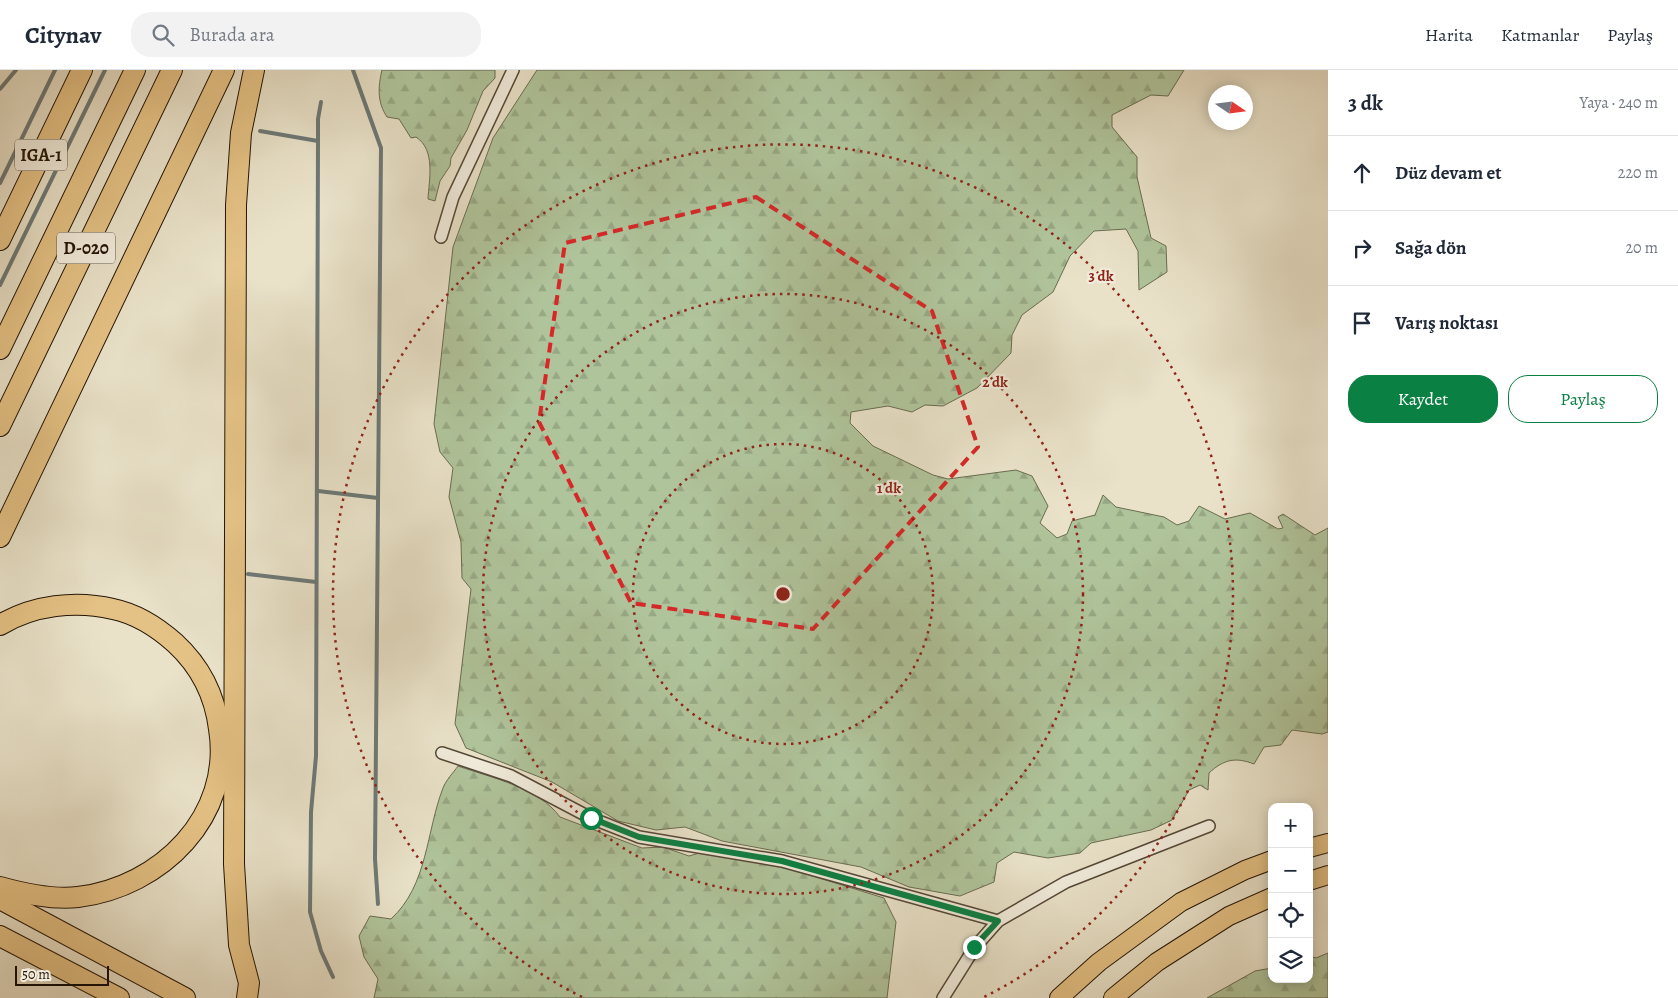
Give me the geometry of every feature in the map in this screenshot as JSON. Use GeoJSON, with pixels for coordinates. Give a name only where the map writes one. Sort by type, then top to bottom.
{"type":"FeatureCollection","features":[{"type":"Feature","properties":{"kind":"highway","name":"IGA-1"},"geometry":{"type":"LineString","coordinates":[[0,240],[82,70]]}},
{"type":"Feature","properties":{"kind":"highway","name":"D-020"},"geometry":{"type":"LineString","coordinates":[[0,349],[135,70]]}},
{"type":"Feature","properties":{"kind":"highway","name":"D-020"},"geometry":{"type":"LineString","coordinates":[[0,426],[172,70]]}},
{"type":"Feature","properties":{"kind":"highway"},"geometry":{"type":"LineString","coordinates":[[0,537],[224,70]]}},
{"type":"Feature","properties":{"kind":"highway"},"geometry":{"type":"LineString","coordinates":[[247,998],[249,983],[239,945],[234,864],[236,205],[241,133],[254,70]]}},
{"type":"Feature","properties":{"kind":"highway"},"geometry":{"type":"LineString","coordinates":[[0,625],[38,610],[70,605],[106,607],[140,618],[182,650],[200,673],[211,693],[218,718],[221,748],[219,770],[212,798],[201,822],[174,854],[150,873],[120,887],[76,897],[32,895],[0,887]]}},
{"type":"Feature","properties":{"kind":"highway"},"geometry":{"type":"LineString","coordinates":[[0,899],[186,998]]}},
{"type":"Feature","properties":{"kind":"highway"},"geometry":{"type":"LineString","coordinates":[[0,936],[119,998]]}},
{"type":"Feature","properties":{"kind":"main road"},"geometry":{"type":"LineString","coordinates":[[1313,847],[1328,844]]}},
{"type":"Feature","properties":{"kind":"main road"},"geometry":{"type":"LineString","coordinates":[[1059,998],[1099,962],[1181,902],[1245,870],[1268,861]]}},
{"type":"Feature","properties":{"kind":"main road"},"geometry":{"type":"LineString","coordinates":[[1313,880],[1328,875]]}},
{"type":"Feature","properties":{"kind":"main road"},"geometry":{"type":"LineString","coordinates":[[1113,998],[1157,962],[1229,916],[1268,899]]}},
{"type":"Feature","properties":{"kind":"street"},"geometry":{"type":"LineString","coordinates":[[441,237],[453,197],[514,70]]}},
{"type":"Feature","properties":{"kind":"street"},"geometry":{"type":"LineString","coordinates":[[442,753],[510,776],[591,818],[639,837],[782,861],[998,921]]}},
{"type":"Feature","properties":{"kind":"street"},"geometry":{"type":"LineString","coordinates":[[943,998],[974,947],[998,921],[1066,882],[1209,826]]}},
{"type":"Feature","properties":{"kind":"highlighted area"},"geometry":{"type":"Polygon","coordinates":[[[756,197],[932,311],[978,447],[813,629],[631,603],[539,422],[565,243],[756,197]]]}},
{"type":"Feature","properties":{"kind":"green space"},"geometry":{"type":"Polygon","coordinates":[[[382,70],[495,70],[495,78],[483,91],[467,130],[451,158],[450,166],[440,181],[435,201],[428,199],[430,166],[426,150],[416,137],[411,138],[399,119],[387,117],[381,106],[379,88],[382,70]]]}},
{"type":"Feature","properties":{"kind":"green space"},"geometry":{"type":"Polygon","coordinates":[[[537,70],[1184,70],[1168,96],[1151,95],[1112,115],[1112,127],[1137,157],[1137,177],[1151,238],[1166,246],[1167,272],[1139,290],[1138,251],[1126,229],[1094,231],[1070,256],[1053,292],[1022,315],[1012,335],[1011,353],[977,388],[943,406],[925,405],[912,412],[888,406],[851,412],[850,423],[873,446],[933,475],[948,479],[1016,470],[1032,476],[1048,506],[1040,523],[1057,538],[1067,534],[1072,521],[1095,515],[1103,495],[1116,507],[1164,517],[1177,525],[1189,521],[1199,506],[1225,519],[1250,513],[1278,529],[1283,528],[1278,517],[1283,514],[1315,535],[1328,528],[1328,732],[1322,734],[1292,730],[1281,745],[1264,747],[1254,764],[1241,760],[1225,762],[1209,773],[1208,790],[1200,785],[1189,790],[1172,820],[1151,830],[1091,843],[1080,853],[1048,858],[1014,852],[997,863],[994,882],[960,896],[909,887],[861,867],[722,841],[685,827],[656,830],[618,821],[552,782],[466,748],[455,724],[471,589],[462,578],[461,542],[449,497],[453,468],[440,452],[434,424],[453,247],[493,138],[537,70]]]}},
{"type":"Feature","properties":{"kind":"green space"},"geometry":{"type":"Polygon","coordinates":[[[458,766],[514,785],[540,798],[560,817],[642,848],[663,847],[689,856],[703,852],[787,868],[884,898],[896,922],[887,998],[374,998],[378,979],[364,957],[359,936],[370,916],[391,919],[403,905],[412,890],[419,874],[443,788],[458,766]]]}},
{"type":"Feature","properties":{"kind":"green space"},"geometry":{"type":"Polygon","coordinates":[[[1328,953],[1328,998],[1207,998],[1255,971],[1268,969],[1268,983],[1313,983],[1313,957],[1316,958],[1328,953]]]}},
{"type":"Feature","properties":{"kind":"waterway"},"geometry":{"type":"LineString","coordinates":[[0,89],[16,70]]}},
{"type":"Feature","properties":{"kind":"waterway"},"geometry":{"type":"LineString","coordinates":[[0,183],[55,70]]}},
{"type":"Feature","properties":{"kind":"waterway"},"geometry":{"type":"LineString","coordinates":[[0,285],[105,70]]}},
{"type":"Feature","properties":{"kind":"waterway"},"geometry":{"type":"LineString","coordinates":[[353,70],[381,148],[375,859],[378,904]]}},
{"type":"Feature","properties":{"kind":"waterway"},"geometry":{"type":"LineString","coordinates":[[260,131],[318,141],[318,119],[321,102]]}},
{"type":"Feature","properties":{"kind":"waterway"},"geometry":{"type":"LineString","coordinates":[[318,141],[316,756],[311,812],[310,912],[321,951],[333,977]]}},
{"type":"Feature","properties":{"kind":"waterway"},"geometry":{"type":"LineString","coordinates":[[318,491],[378,498]]}},
{"type":"Feature","properties":{"kind":"waterway"},"geometry":{"type":"LineString","coordinates":[[248,574],[316,582]]}},
{"type":"Feature","properties":{"kind":"route"},"geometry":{"type":"LineString","coordinates":[[591,818],[617,830],[639,837],[782,861],[877,886],[936,906],[998,921],[974,947]]}}]}
